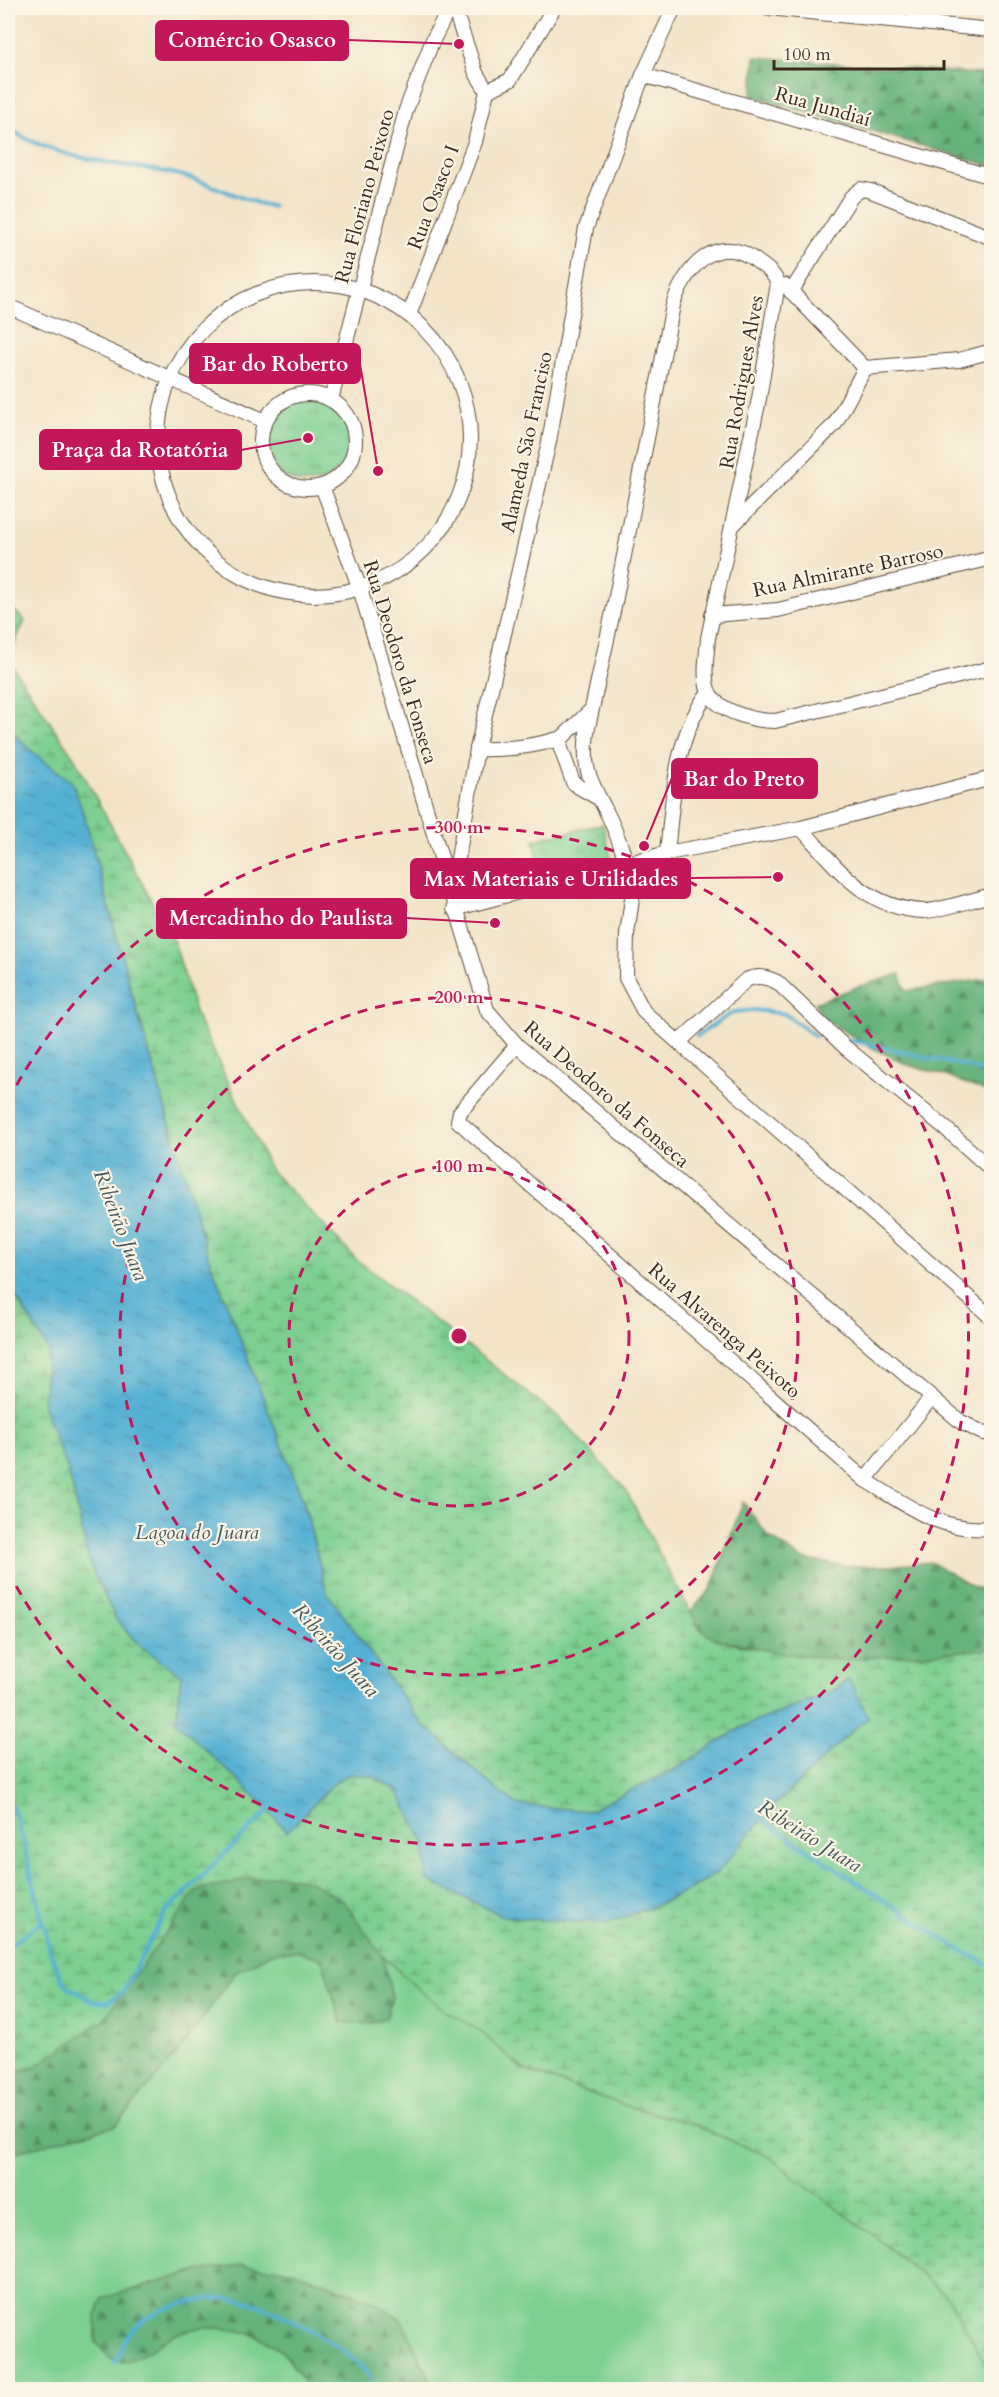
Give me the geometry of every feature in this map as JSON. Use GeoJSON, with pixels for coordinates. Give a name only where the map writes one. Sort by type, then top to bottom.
{"type":"FeatureCollection","features":[{"type":"Feature","properties":{"kind":"street","name":"Rua Floriano Peixoto"},"geometry":{"type":"LineString","coordinates":[[331,400],[406,111],[432,42],[449,8]]}},
{"type":"Feature","properties":{"kind":"street"},"geometry":{"type":"LineString","coordinates":[[454,8],[476,73],[487,91],[510,80],[554,8]]}},
{"type":"Feature","properties":{"kind":"street","name":"Alameda São Franciso"},"geometry":{"type":"LineString","coordinates":[[453,902],[477,749],[549,442],[586,228],[643,75],[674,8]]}},
{"type":"Feature","properties":{"kind":"street"},"geometry":{"type":"LineString","coordinates":[[768,8],[992,30]]}},
{"type":"Feature","properties":{"kind":"street","name":"Rua Jundiaí"},"geometry":{"type":"LineString","coordinates":[[643,75],[992,177]]}},
{"type":"Feature","properties":{"kind":"street","name":"Rua Osasco I"},"geometry":{"type":"LineString","coordinates":[[409,315],[475,142],[487,91]]}},
{"type":"Feature","properties":{"kind":"street"},"geometry":{"type":"LineString","coordinates":[[791,292],[851,197],[861,189],[992,238]]}},
{"type":"Feature","properties":{"kind":"street","name":"Rua Rodrigues Alves"},"geometry":{"type":"LineString","coordinates":[[627,863],[616,833],[587,772],[585,753],[676,293],[682,280],[696,263],[706,256],[726,249],[742,251],[773,274],[778,283],[759,399],[712,615],[706,660],[709,692]]}},
{"type":"Feature","properties":{"kind":"street"},"geometry":{"type":"LineString","coordinates":[[773,274],[865,368]]}},
{"type":"Feature","properties":{"kind":"street"},"geometry":{"type":"LineString","coordinates":[[314,283],[360,290],[385,300],[409,315],[443,350],[455,371],[470,418],[471,442],[462,490],[439,534],[423,552],[397,572],[360,589],[335,594],[310,595],[268,588],[237,575],[216,561],[198,544],[170,502],[161,470],[158,429],[161,404],[179,359],[192,340],[226,310],[247,298],[291,285],[314,283]]}},
{"type":"Feature","properties":{"kind":"street"},"geometry":{"type":"LineString","coordinates":[[8,306],[265,421]]}},
{"type":"Feature","properties":{"kind":"street"},"geometry":{"type":"LineString","coordinates":[[865,368],[959,360],[992,351]]}},
{"type":"Feature","properties":{"kind":"street"},"geometry":{"type":"LineString","coordinates":[[733,525],[835,424],[865,368]]}},
{"type":"Feature","properties":{"kind":"street"},"geometry":{"type":"LineString","coordinates":[[313,394],[331,400],[344,410],[352,423],[355,446],[347,468],[336,479],[322,486],[306,489],[278,478],[267,466],[262,452],[265,421],[282,402],[293,396],[313,394]]}},
{"type":"Feature","properties":{"kind":"street","name":"Rua Deodoro da Fonseca"},"geometry":{"type":"LineString","coordinates":[[322,486],[360,589],[487,1010],[516,1045],[961,1422],[983,1433],[992,1432]]}},
{"type":"Feature","properties":{"kind":"street","name":"Rua Almirante Barroso"},"geometry":{"type":"LineString","coordinates":[[712,615],[778,610],[992,558]]}},
{"type":"Feature","properties":{"kind":"street"},"geometry":{"type":"LineString","coordinates":[[667,853],[677,762],[699,705],[709,692],[722,705],[740,714],[759,720],[775,721],[992,668]]}},
{"type":"Feature","properties":{"kind":"street"},"geometry":{"type":"LineString","coordinates":[[477,749],[515,749],[537,746],[562,738],[592,710]]}},
{"type":"Feature","properties":{"kind":"street"},"geometry":{"type":"LineString","coordinates":[[562,738],[560,746],[573,782],[598,798]]}},
{"type":"Feature","properties":{"kind":"street"},"geometry":{"type":"LineString","coordinates":[[453,902],[667,853],[801,828],[992,778]]}},
{"type":"Feature","properties":{"kind":"street"},"geometry":{"type":"LineString","coordinates":[[801,828],[858,888],[891,905],[925,911],[992,895]]}},
{"type":"Feature","properties":{"kind":"street"},"geometry":{"type":"LineString","coordinates":[[644,859],[632,899],[627,934],[626,978],[644,1012],[992,1318]]}},
{"type":"Feature","properties":{"kind":"street"},"geometry":{"type":"LineString","coordinates":[[679,1042],[746,980],[760,977],[777,982],[846,1048],[944,1127],[992,1170]]}},
{"type":"Feature","properties":{"kind":"street","name":"Rua Alvarenga Peixoto"},"geometry":{"type":"LineString","coordinates":[[516,1045],[458,1116],[458,1121],[865,1480],[918,1513],[951,1527],[992,1528]]}},
{"type":"Feature","properties":{"kind":"street"},"geometry":{"type":"LineString","coordinates":[[865,1480],[932,1397]]}},
{"type":"Feature","properties":{"kind":"green space"},"geometry":{"type":"Polygon","coordinates":[[[755,57],[991,75],[991,166],[752,96],[755,57]]]}},
{"type":"Feature","properties":{"kind":"green space"},"geometry":{"type":"Polygon","coordinates":[[[308,399],[324,402],[338,411],[347,425],[350,441],[347,457],[338,471],[324,480],[308,483],[292,480],[278,471],[269,457],[266,441],[269,425],[278,411],[292,402],[308,399]]]}},
{"type":"Feature","properties":{"kind":"green space"},"geometry":{"type":"Polygon","coordinates":[[[8,604],[25,621],[8,657],[8,604]]]}},
{"type":"Feature","properties":{"kind":"green space"},"geometry":{"type":"Polygon","coordinates":[[[8,660],[75,759],[175,944],[196,1015],[271,1171],[356,1259],[560,1418],[625,1489],[699,1628],[712,1638],[733,1644],[780,1653],[839,1660],[991,1649],[991,2375],[948,2297],[876,2237],[792,2176],[774,2159],[693,2124],[624,2105],[522,2069],[479,2030],[447,2012],[415,1986],[382,1955],[343,1900],[309,1881],[281,1875],[246,1879],[196,1891],[103,2020],[35,2067],[8,2073],[8,1284],[48,1349],[43,1407],[69,1473],[90,1565],[116,1619],[138,1644],[181,1675],[261,1802],[287,1832],[333,1784],[349,1774],[372,1776],[397,1790],[424,1842],[427,1880],[503,1916],[607,1923],[650,1908],[685,1892],[716,1874],[771,1809],[868,1718],[849,1679],[838,1688],[798,1706],[744,1726],[674,1770],[588,1811],[519,1805],[496,1789],[421,1723],[327,1593],[303,1500],[208,1256],[130,987],[85,818],[34,753],[8,728],[8,660]]]}},
{"type":"Feature","properties":{"kind":"green space"},"geometry":{"type":"Polygon","coordinates":[[[603,824],[612,862],[542,877],[534,840],[603,824]]]}},
{"type":"Feature","properties":{"kind":"green space"},"geometry":{"type":"Polygon","coordinates":[[[900,974],[906,991],[991,978],[991,1094],[941,1074],[908,1065],[869,1046],[823,1018],[815,1003],[900,974]]]}},
{"type":"Feature","properties":{"kind":"green space"},"geometry":{"type":"Polygon","coordinates":[[[743,1502],[767,1535],[802,1559],[844,1566],[889,1566],[931,1562],[973,1587],[991,1593],[991,1649],[839,1660],[780,1653],[711,1638],[699,1628],[690,1612],[710,1590],[743,1502]]]}},
{"type":"Feature","properties":{"kind":"green space"},"geometry":{"type":"Polygon","coordinates":[[[281,1875],[309,1881],[343,1900],[382,1953],[392,1997],[387,2017],[371,2024],[341,2022],[322,1959],[297,1951],[271,1953],[236,1972],[179,2051],[115,2126],[8,2154],[8,2073],[35,2067],[196,1891],[246,1879],[281,1875]]]}},
{"type":"Feature","properties":{"kind":"green space"},"geometry":{"type":"Polygon","coordinates":[[[297,1951],[322,1959],[341,2022],[392,1997],[382,1955],[415,1986],[447,2012],[479,2030],[522,2069],[624,2105],[693,2124],[774,2159],[792,2176],[876,2237],[948,2297],[992,2375],[991,2390],[435,2389],[401,2319],[290,2270],[117,2361],[134,2357],[175,2334],[187,2330],[217,2328],[233,2330],[262,2338],[275,2345],[288,2358],[308,2389],[8,2390],[8,2154],[54,2141],[179,2051],[236,1972],[270,1953],[297,1951]]]}},
{"type":"Feature","properties":{"kind":"green space"},"geometry":{"type":"Polygon","coordinates":[[[242,2265],[290,2270],[373,2301],[401,2319],[435,2389],[308,2389],[285,2355],[275,2346],[248,2333],[232,2330],[200,2328],[186,2330],[168,2338],[138,2357],[123,2362],[111,2358],[96,2342],[96,2316],[103,2298],[198,2271],[242,2265]]]}},
{"type":"Feature","properties":{"kind":"water","name":"Lagoa do Juara"},"geometry":{"type":"Polygon","coordinates":[[[8,728],[34,753],[72,782],[85,818],[130,987],[208,1256],[303,1500],[327,1593],[421,1723],[496,1789],[519,1805],[588,1811],[674,1770],[744,1726],[798,1706],[838,1688],[849,1679],[869,1718],[855,1728],[771,1809],[716,1874],[685,1892],[650,1908],[607,1923],[503,1916],[427,1880],[424,1842],[397,1790],[372,1776],[349,1774],[333,1784],[287,1832],[261,1802],[176,1722],[181,1675],[138,1644],[116,1619],[90,1565],[69,1473],[43,1407],[48,1349],[8,1284],[8,728]]]}},
{"type":"Feature","properties":{"kind":"waterway"},"geometry":{"type":"LineString","coordinates":[[8,128],[47,148],[89,159],[176,174],[273,207]]}},
{"type":"Feature","properties":{"kind":"waterway"},"geometry":{"type":"LineString","coordinates":[[697,1036],[735,1012],[754,1010],[785,1014],[815,1036]]}},
{"type":"Feature","properties":{"kind":"waterway"},"geometry":{"type":"LineString","coordinates":[[847,1040],[965,1066],[992,1076]]}},
{"type":"Feature","properties":{"kind":"waterway"},"geometry":{"type":"LineString","coordinates":[[8,1799],[17,1818],[50,1951],[62,1980],[70,1988],[95,2002],[108,2002],[123,1992],[165,1913],[271,1808]]}},
{"type":"Feature","properties":{"kind":"waterway","name":"Ribeirão Juara"},"geometry":{"type":"LineString","coordinates":[[760,1818],[957,1948],[992,1966]]}},
{"type":"Feature","properties":{"kind":"waterway"},"geometry":{"type":"LineString","coordinates":[[8,1947],[43,1921]]}},
{"type":"Feature","properties":{"kind":"waterway"},"geometry":{"type":"LineString","coordinates":[[115,2363],[129,2334],[150,2316],[168,2308],[195,2301],[228,2298],[243,2300],[272,2311],[327,2340],[356,2361],[378,2390]]}},
{"type":"Feature","properties":{"kind":"place","name":"Comércio Osasco"},"geometry":{"type":"Point","coordinates":[459,44]}},
{"type":"Feature","properties":{"kind":"place","name":"Praça da Rotatória"},"geometry":{"type":"Point","coordinates":[308,438]}},
{"type":"Feature","properties":{"kind":"place","name":"Bar do Roberto"},"geometry":{"type":"Point","coordinates":[378,471]}},
{"type":"Feature","properties":{"kind":"place","name":"Bar do Preto"},"geometry":{"type":"Point","coordinates":[644,846]}},
{"type":"Feature","properties":{"kind":"place","name":"Max Materiais e Urilidades"},"geometry":{"type":"Point","coordinates":[778,877]}},
{"type":"Feature","properties":{"kind":"place","name":"Mercadinho do Paulista"},"geometry":{"type":"Point","coordinates":[495,923]}}]}
